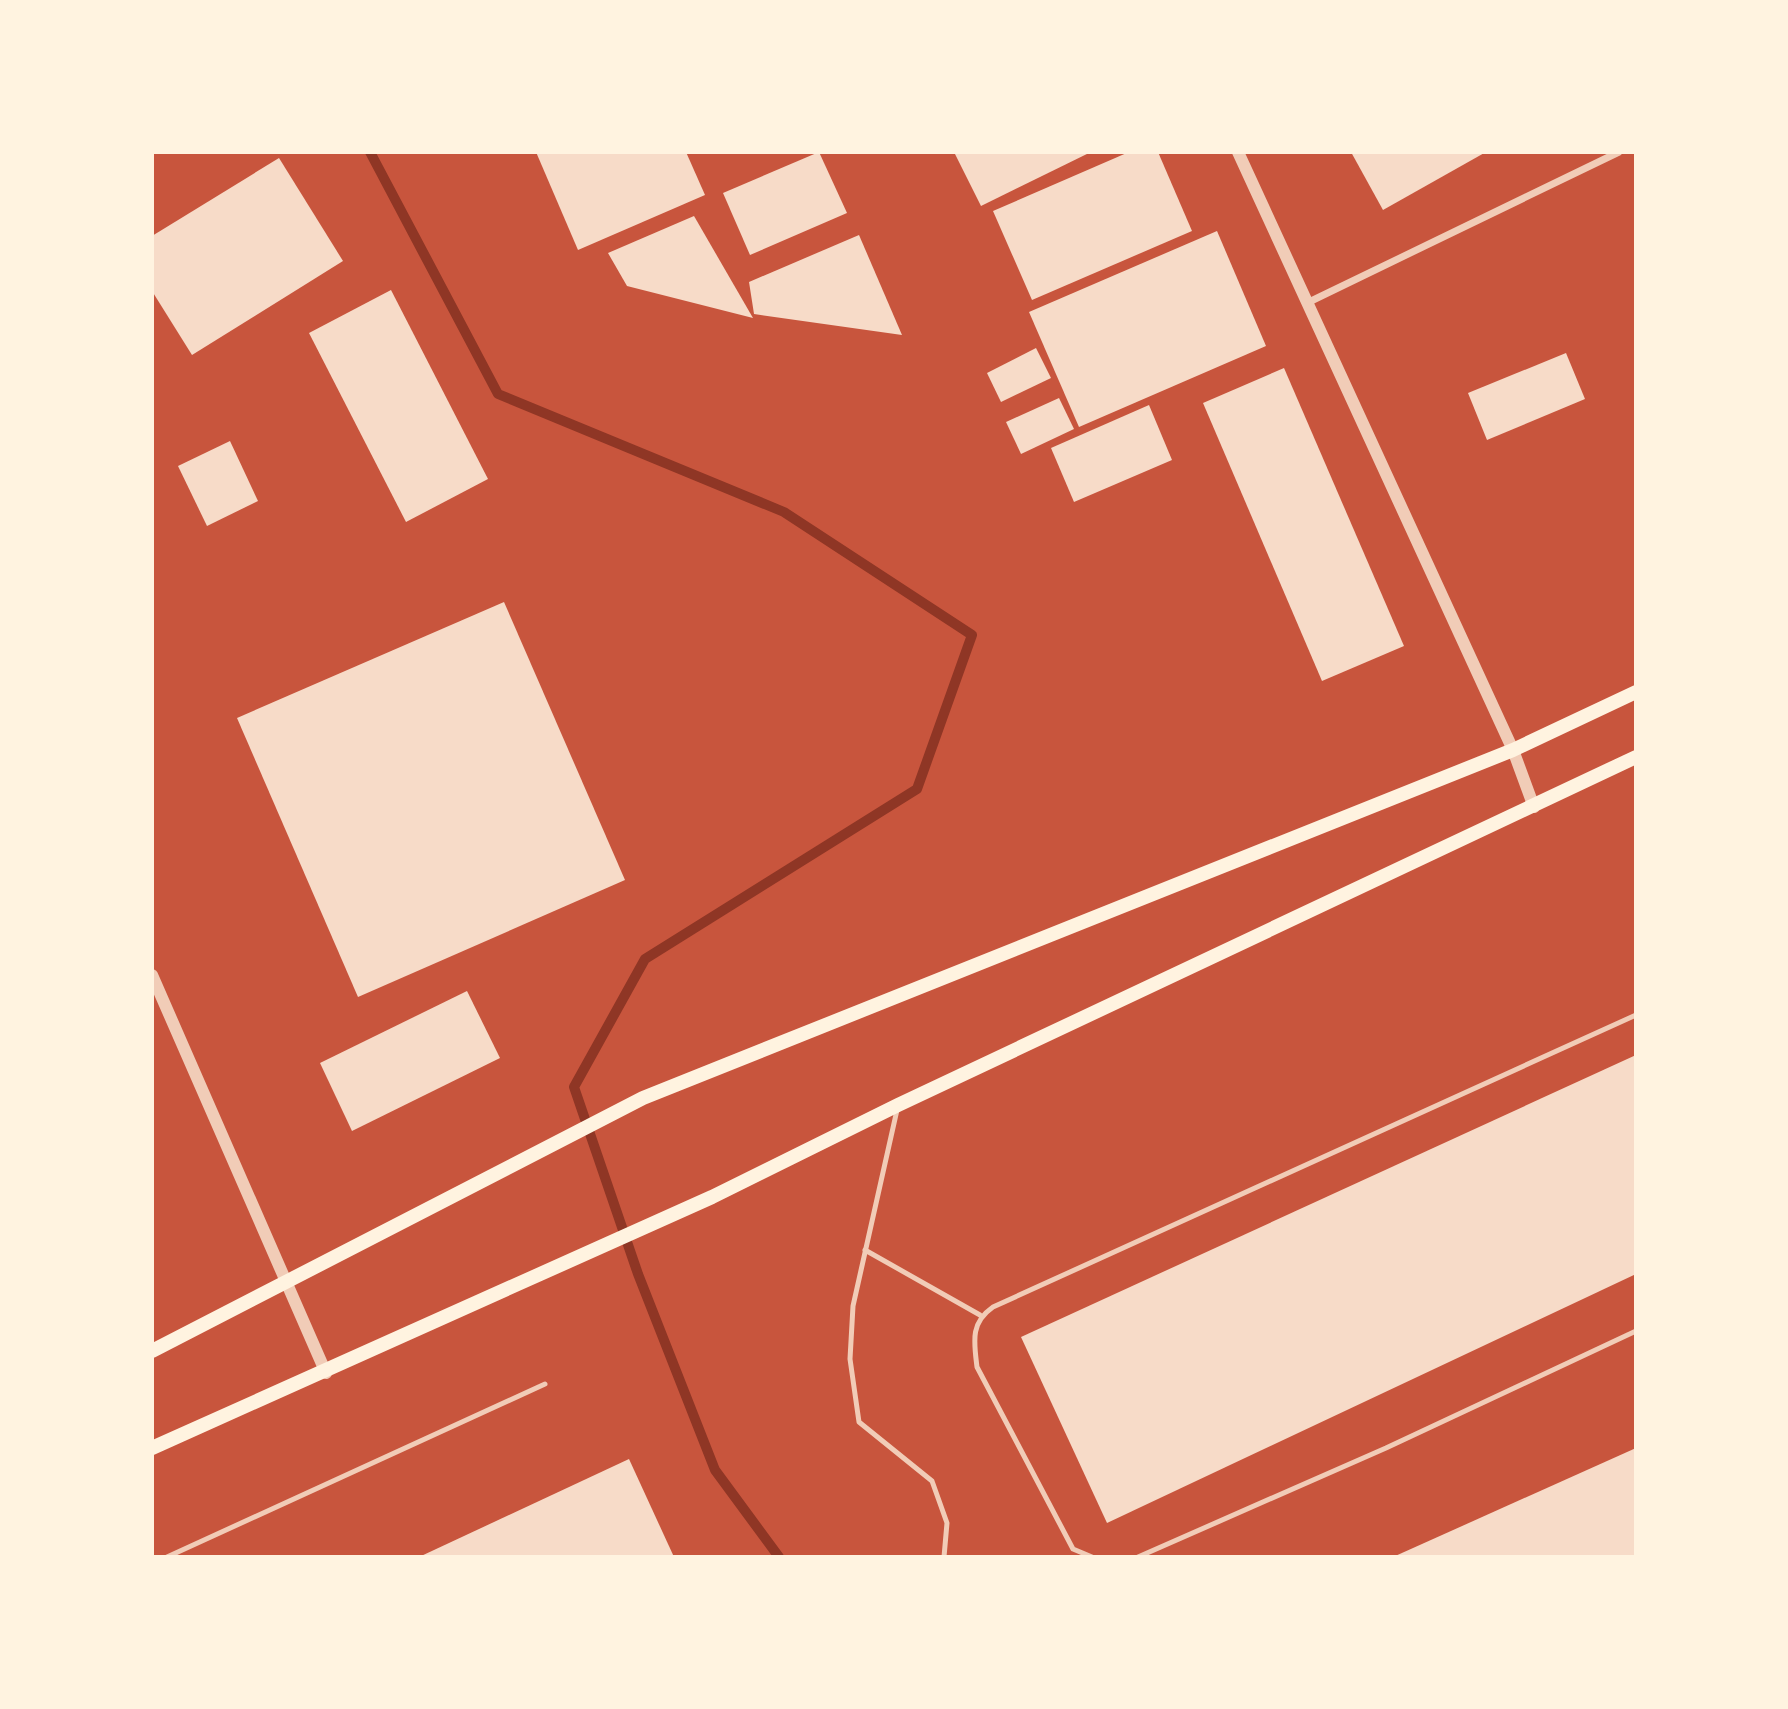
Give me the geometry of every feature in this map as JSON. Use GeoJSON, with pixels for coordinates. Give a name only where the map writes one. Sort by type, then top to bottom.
{"type":"FeatureCollection","features":[{"type":"Feature","properties":{"kind":"main road"},"geometry":{"type":"LineString","coordinates":[[152,1351],[287,1284],[643,1098],[1513,750],[1636,692]]}},
{"type":"Feature","properties":{"kind":"main road"},"geometry":{"type":"LineString","coordinates":[[152,1448],[326,1373],[712,1197],[898,1105],[1636,757]]}},
{"type":"Feature","properties":{"kind":"street"},"geometry":{"type":"LineString","coordinates":[[1238,152],[1513,750],[1534,807]]}},
{"type":"Feature","properties":{"kind":"street"},"geometry":{"type":"LineString","coordinates":[[1309,302],[1619,152]]}},
{"type":"Feature","properties":{"kind":"street"},"geometry":{"type":"LineString","coordinates":[[152,975],[326,1373]]}},
{"type":"Feature","properties":{"kind":"lane"},"geometry":{"type":"LineString","coordinates":[[1091,1557],[1073,1549],[977,1367],[973,1333],[980,1315],[1005,1301],[1636,1015]]}},
{"type":"Feature","properties":{"kind":"lane"},"geometry":{"type":"LineString","coordinates":[[898,1105],[853,1306],[850,1359],[859,1422],[932,1481],[947,1523],[944,1557]]}},
{"type":"Feature","properties":{"kind":"lane"},"geometry":{"type":"LineString","coordinates":[[865,1250],[980,1315]]}},
{"type":"Feature","properties":{"kind":"lane"},"geometry":{"type":"LineString","coordinates":[[1141,1557],[1386,1448],[1636,1331]]}},
{"type":"Feature","properties":{"kind":"lane"},"geometry":{"type":"LineString","coordinates":[[167,1557],[545,1384]]}},
{"type":"Feature","properties":{"kind":"building"},"geometry":{"type":"Polygon","coordinates":[[[536,152],[686,152],[705,195],[578,250],[536,152]]]}},
{"type":"Feature","properties":{"kind":"building"},"geometry":{"type":"Polygon","coordinates":[[[819,152],[847,213],[750,255],[723,193],[819,152]]]}},
{"type":"Feature","properties":{"kind":"building"},"geometry":{"type":"Polygon","coordinates":[[[954,152],[1091,152],[981,206],[954,152]]]}},
{"type":"Feature","properties":{"kind":"building"},"geometry":{"type":"Polygon","coordinates":[[[1129,152],[1158,152],[1192,231],[1032,300],[993,211],[1129,152]]]}},
{"type":"Feature","properties":{"kind":"building"},"geometry":{"type":"Polygon","coordinates":[[[1351,152],[1486,152],[1383,210],[1351,152]]]}},
{"type":"Feature","properties":{"kind":"building"},"geometry":{"type":"Polygon","coordinates":[[[279,158],[343,261],[192,355],[152,291],[152,236],[279,158]]]}},
{"type":"Feature","properties":{"kind":"building"},"geometry":{"type":"Polygon","coordinates":[[[694,216],[753,318],[627,286],[608,253],[694,216]]]}},
{"type":"Feature","properties":{"kind":"building"},"geometry":{"type":"Polygon","coordinates":[[[1217,231],[1266,346],[1079,427],[1029,312],[1217,231]]]}},
{"type":"Feature","properties":{"kind":"building"},"geometry":{"type":"Polygon","coordinates":[[[859,235],[902,335],[754,314],[749,282],[859,235]]]}},
{"type":"Feature","properties":{"kind":"building"},"geometry":{"type":"Polygon","coordinates":[[[391,290],[488,479],[406,522],[309,333],[391,290]]]}},
{"type":"Feature","properties":{"kind":"building"},"geometry":{"type":"Polygon","coordinates":[[[1036,348],[1051,378],[1001,402],[987,373],[1036,348]]]}},
{"type":"Feature","properties":{"kind":"building"},"geometry":{"type":"Polygon","coordinates":[[[1566,353],[1585,399],[1487,440],[1468,393],[1566,353]]]}},
{"type":"Feature","properties":{"kind":"building"},"geometry":{"type":"Polygon","coordinates":[[[1284,368],[1404,646],[1322,681],[1203,403],[1284,368]]]}},
{"type":"Feature","properties":{"kind":"building"},"geometry":{"type":"Polygon","coordinates":[[[1059,398],[1074,429],[1021,454],[1006,422],[1059,398]]]}},
{"type":"Feature","properties":{"kind":"building"},"geometry":{"type":"Polygon","coordinates":[[[1149,405],[1172,460],[1074,502],[1051,448],[1149,405]]]}},
{"type":"Feature","properties":{"kind":"building"},"geometry":{"type":"Polygon","coordinates":[[[230,441],[258,501],[207,526],[178,466],[230,441]]]}},
{"type":"Feature","properties":{"kind":"building"},"geometry":{"type":"Polygon","coordinates":[[[504,602],[625,880],[358,997],[237,718],[504,602]]]}},
{"type":"Feature","properties":{"kind":"building"},"geometry":{"type":"Polygon","coordinates":[[[467,991],[500,1058],[352,1131],[320,1063],[467,991]]]}},
{"type":"Feature","properties":{"kind":"building"},"geometry":{"type":"Polygon","coordinates":[[[1636,1055],[1636,1274],[1107,1523],[1021,1337],[1636,1055]]]}},
{"type":"Feature","properties":{"kind":"building"},"geometry":{"type":"Polygon","coordinates":[[[1636,1448],[1636,1557],[1393,1557],[1636,1448]]]}},
{"type":"Feature","properties":{"kind":"building"},"geometry":{"type":"Polygon","coordinates":[[[629,1459],[674,1557],[419,1557],[629,1459]]]}},
{"type":"Feature","properties":{"kind":"waterway"},"geometry":{"type":"LineString","coordinates":[[370,152],[498,394],[784,512],[972,635],[917,789],[645,959],[574,1087],[638,1274],[715,1470],[779,1557]]}}]}
